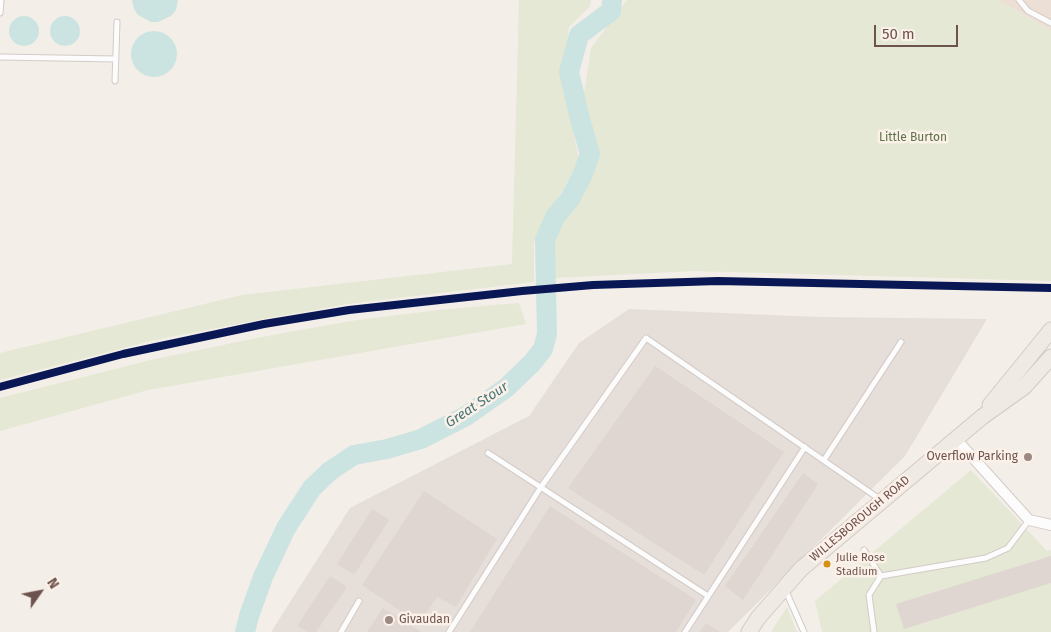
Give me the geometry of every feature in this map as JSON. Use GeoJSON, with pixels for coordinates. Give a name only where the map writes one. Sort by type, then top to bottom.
{"type":"FeatureCollection","features":[{"type":"Feature","properties":{"kind":"main road","name":"WILLESBOROUGH ROAD"},"geometry":{"type":"LineString","coordinates":[[982,417],[999,393],[1051,330]]}},
{"type":"Feature","properties":{"kind":"main road","name":"WILLESBOROUGH ROAD"},"geometry":{"type":"LineString","coordinates":[[749,632],[784,587],[801,569],[956,438],[1024,387],[1051,357]]}},
{"type":"Feature","properties":{"kind":"street"},"geometry":{"type":"LineString","coordinates":[[956,438],[1029,520],[1051,525]]}},
{"type":"Feature","properties":{"kind":"lane"},"geometry":{"type":"LineString","coordinates":[[0,13],[1,0]]}},
{"type":"Feature","properties":{"kind":"lane"},"geometry":{"type":"LineString","coordinates":[[1018,0],[1028,11],[1051,23]]}},
{"type":"Feature","properties":{"kind":"lane"},"geometry":{"type":"LineString","coordinates":[[115,81],[117,22]]}},
{"type":"Feature","properties":{"kind":"lane"},"geometry":{"type":"LineString","coordinates":[[0,57],[116,59]]}},
{"type":"Feature","properties":{"kind":"lane"},"geometry":{"type":"LineString","coordinates":[[448,632],[541,487],[646,338],[882,501]]}},
{"type":"Feature","properties":{"kind":"lane"},"geometry":{"type":"LineString","coordinates":[[824,460],[901,342]]}},
{"type":"Feature","properties":{"kind":"lane"},"geometry":{"type":"LineString","coordinates":[[685,632],[805,447]]}},
{"type":"Feature","properties":{"kind":"lane"},"geometry":{"type":"LineString","coordinates":[[488,453],[708,596]]}},
{"type":"Feature","properties":{"kind":"lane"},"geometry":{"type":"LineString","coordinates":[[874,632],[869,595],[881,576],[986,558],[1008,548],[1029,520]]}},
{"type":"Feature","properties":{"kind":"lane"},"geometry":{"type":"LineString","coordinates":[[864,550],[881,576]]}},
{"type":"Feature","properties":{"kind":"lane"},"geometry":{"type":"LineString","coordinates":[[784,587],[804,632]]}},
{"type":"Feature","properties":{"kind":"lane"},"geometry":{"type":"LineString","coordinates":[[340,632],[359,601]]}},
{"type":"Feature","properties":{"kind":"shaded area"},"geometry":{"type":"Polygon","coordinates":[[[997,0],[1051,0],[1051,31],[1014,9],[997,0]]]}},
{"type":"Feature","properties":{"kind":"shaded area"},"geometry":{"type":"Polygon","coordinates":[[[629,309],[818,317],[987,319],[905,456],[728,632],[271,632],[350,508],[529,416],[579,343],[629,309]]]}},
{"type":"Feature","properties":{"kind":"green space"},"geometry":{"type":"Polygon","coordinates":[[[519,0],[591,0],[590,6],[569,27],[563,75],[579,161],[534,242],[534,282],[347,304],[263,319],[150,341],[0,380],[0,353],[242,295],[512,264],[519,0]]]}},
{"type":"Feature","properties":{"kind":"green space","name":"Little Burton"},"geometry":{"type":"Polygon","coordinates":[[[627,0],[998,0],[1051,31],[1051,281],[695,271],[555,278],[552,244],[600,156],[583,100],[591,48],[627,0]]]}},
{"type":"Feature","properties":{"kind":"green space"},"geometry":{"type":"Polygon","coordinates":[[[519,303],[526,324],[148,390],[0,431],[0,398],[155,359],[351,321],[438,310],[519,303]]]}},
{"type":"Feature","properties":{"kind":"green space","name":"Julie Rose Stadium"},"geometry":{"type":"Polygon","coordinates":[[[971,470],[1047,551],[1051,550],[1051,632],[822,632],[815,601],[971,470]]]}},
{"type":"Feature","properties":{"kind":"green space"},"geometry":{"type":"Polygon","coordinates":[[[787,607],[797,632],[771,632],[787,607]]]}},
{"type":"Feature","properties":{"kind":"water"},"geometry":{"type":"Polygon","coordinates":[[[132,0],[178,0],[176,10],[171,16],[158,22],[151,22],[138,15],[132,0]]]}},
{"type":"Feature","properties":{"kind":"water"},"geometry":{"type":"Polygon","coordinates":[[[24,16],[34,21],[39,31],[34,41],[24,46],[14,41],[9,31],[14,21],[24,16]]]}},
{"type":"Feature","properties":{"kind":"water"},"geometry":{"type":"Polygon","coordinates":[[[65,16],[76,20],[80,31],[76,42],[65,46],[54,42],[50,31],[54,20],[65,16]]]}},
{"type":"Feature","properties":{"kind":"water"},"geometry":{"type":"Polygon","coordinates":[[[154,31],[167,35],[173,41],[177,54],[173,67],[167,73],[154,77],[141,73],[135,67],[131,54],[135,41],[141,35],[154,31]]]}},
{"type":"Feature","properties":{"kind":"building"},"geometry":{"type":"Polygon","coordinates":[[[655,366],[784,452],[704,575],[568,488],[655,366]]]}},
{"type":"Feature","properties":{"kind":"building"},"geometry":{"type":"Polygon","coordinates":[[[803,473],[818,484],[743,600],[725,586],[803,473]]]}},
{"type":"Feature","properties":{"kind":"building"},"geometry":{"type":"Polygon","coordinates":[[[424,491],[497,539],[456,607],[437,597],[419,623],[362,585],[424,491]]]}},
{"type":"Feature","properties":{"kind":"building"},"geometry":{"type":"Polygon","coordinates":[[[550,506],[696,600],[676,632],[470,632],[550,506]]]}},
{"type":"Feature","properties":{"kind":"building"},"geometry":{"type":"Polygon","coordinates":[[[372,509],[389,520],[354,575],[337,564],[372,509]]]}},
{"type":"Feature","properties":{"kind":"building"},"geometry":{"type":"Polygon","coordinates":[[[1051,556],[1051,583],[904,629],[896,604],[1051,556]]]}},
{"type":"Feature","properties":{"kind":"building"},"geometry":{"type":"Polygon","coordinates":[[[330,576],[347,587],[316,632],[307,632],[297,626],[330,576]]]}},
{"type":"Feature","properties":{"kind":"building","name":"Givaudan"},"geometry":{"type":"Polygon","coordinates":[[[383,608],[422,632],[367,632],[383,608]]]}},
{"type":"Feature","properties":{"kind":"building"},"geometry":{"type":"Polygon","coordinates":[[[706,623],[720,632],[700,632],[706,623]]]}},
{"type":"Feature","properties":{"kind":"waterway","name":"Great Stour"},"geometry":{"type":"LineString","coordinates":[[245,632],[263,577],[286,528],[312,488],[330,471],[354,455],[387,449],[421,439],[466,416],[506,388],[532,363],[543,349],[547,334],[545,240],[555,217],[570,199],[582,176],[590,154],[569,72],[579,35],[611,11],[612,0]]}},
{"type":"Feature","properties":{"kind":"transit line"},"geometry":{"type":"LineString","coordinates":[[0,387],[123,354],[264,324],[349,310],[522,291],[593,285],[718,281],[1051,288]]}},
{"type":"Feature","properties":{"kind":"place","name":"Overflow Parking"},"geometry":{"type":"Point","coordinates":[1028,457]}},
{"type":"Feature","properties":{"kind":"place","name":"Julie Rose Stadium"},"geometry":{"type":"Point","coordinates":[827,564]}},
{"type":"Feature","properties":{"kind":"place","name":"Givaudan"},"geometry":{"type":"Point","coordinates":[389,620]}}]}
